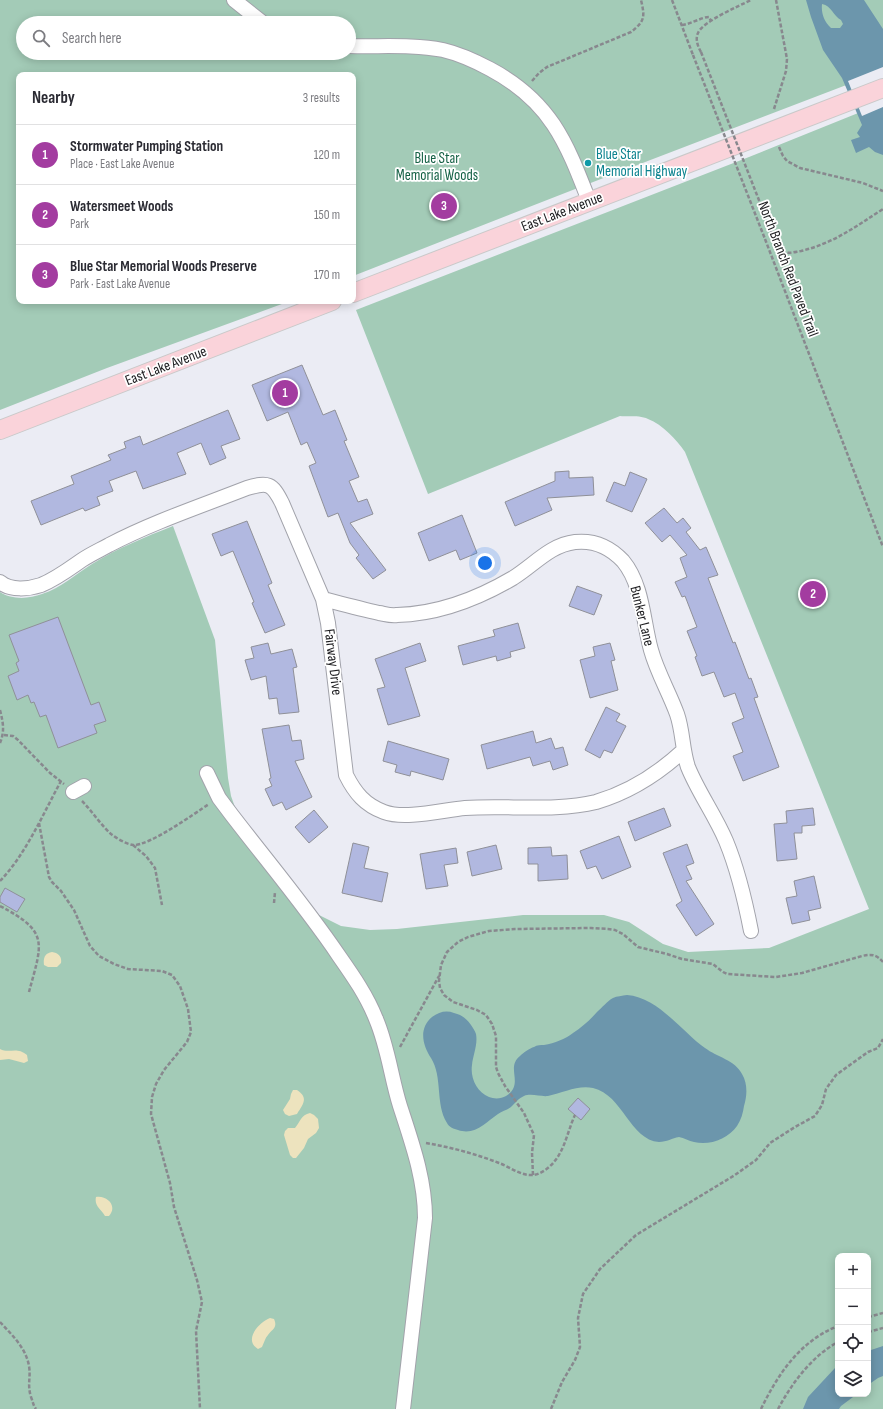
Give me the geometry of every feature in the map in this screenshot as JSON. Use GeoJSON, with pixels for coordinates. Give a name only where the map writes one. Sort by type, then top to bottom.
{"type":"FeatureCollection","features":[{"type":"Feature","properties":{"kind":"main road","name":"East Lake Avenue"},"geometry":{"type":"LineString","coordinates":[[356,292],[883,88]]}},
{"type":"Feature","properties":{"kind":"main road","name":"East Lake Avenue"},"geometry":{"type":"LineString","coordinates":[[0,430],[324,304]]}},
{"type":"Feature","properties":{"kind":"street"},"geometry":{"type":"LineString","coordinates":[[234,0],[254,16]]}},
{"type":"Feature","properties":{"kind":"street"},"geometry":{"type":"LineString","coordinates":[[356,46],[417,47],[443,50],[471,58],[506,78],[524,91],[546,112],[572,157],[589,201]]}},
{"type":"Feature","properties":{"kind":"street","name":"Fairway Drive"},"geometry":{"type":"LineString","coordinates":[[0,582],[15,588],[28,588],[40,585],[58,577],[83,559],[143,529],[247,488],[260,484],[268,484],[276,491],[323,599],[329,630],[346,775],[353,789],[362,799],[372,806],[385,812],[403,815],[493,807],[570,806],[595,802],[621,793],[643,782],[665,768],[684,750]]}},
{"type":"Feature","properties":{"kind":"street","name":"Bunker Lane"},"geometry":{"type":"LineString","coordinates":[[323,599],[368,611],[396,616],[430,611],[457,604],[484,593],[514,577],[542,556],[562,544],[592,542],[608,548],[623,562],[638,591],[651,652],[658,672],[677,714],[681,727],[684,750],[693,778],[726,841],[744,892],[751,931]]}},
{"type":"Feature","properties":{"kind":"street"},"geometry":{"type":"LineString","coordinates":[[207,773],[219,798],[230,814],[314,921],[359,986],[376,1018],[383,1038],[396,1094],[422,1176],[425,1202],[425,1218],[403,1409]]}},
{"type":"Feature","properties":{"kind":"path"},"geometry":{"type":"LineString","coordinates":[[524,91],[539,73],[547,67],[631,32],[641,24],[643,18],[644,10],[641,0]]}},
{"type":"Feature","properties":{"kind":"path","name":"North Branch Red Paved Trail"},"geometry":{"type":"LineString","coordinates":[[672,0],[883,547]]}},
{"type":"Feature","properties":{"kind":"path"},"geometry":{"type":"LineString","coordinates":[[751,0],[711,21],[702,28],[698,33],[698,45],[776,245],[780,250],[786,253],[806,250],[835,240],[883,209]]}},
{"type":"Feature","properties":{"kind":"path"},"geometry":{"type":"LineString","coordinates":[[774,109],[786,71],[787,59],[776,0]]}},
{"type":"Feature","properties":{"kind":"path"},"geometry":{"type":"LineString","coordinates":[[682,25],[690,24],[705,17],[709,17],[711,21]]}},
{"type":"Feature","properties":{"kind":"path"},"geometry":{"type":"LineString","coordinates":[[779,147],[787,161],[800,168],[863,183],[883,191]]}},
{"type":"Feature","properties":{"kind":"path"},"geometry":{"type":"LineString","coordinates":[[0,710],[4,728],[4,735],[0,743]]}},
{"type":"Feature","properties":{"kind":"path"},"geometry":{"type":"LineString","coordinates":[[4,735],[13,736],[46,769],[61,781],[78,789],[111,834],[123,842],[133,845],[146,856],[156,868],[162,905]]}},
{"type":"Feature","properties":{"kind":"path"},"geometry":{"type":"LineString","coordinates":[[0,881],[12,867],[39,823],[61,781]]}},
{"type":"Feature","properties":{"kind":"path"},"geometry":{"type":"LineString","coordinates":[[133,845],[144,842],[172,828],[219,798]]}},
{"type":"Feature","properties":{"kind":"path"},"geometry":{"type":"LineString","coordinates":[[39,823],[49,877],[74,910],[90,946],[99,956],[128,969],[162,971],[172,974],[180,986],[188,1009],[191,1032],[187,1042],[164,1070],[156,1084],[152,1097],[151,1114],[170,1183],[174,1207],[197,1280],[202,1302],[196,1331],[200,1409]]}},
{"type":"Feature","properties":{"kind":"path"},"geometry":{"type":"LineString","coordinates":[[0,906],[27,922],[38,936],[40,947],[29,992]]}},
{"type":"Feature","properties":{"kind":"path"},"geometry":{"type":"LineString","coordinates":[[533,1175],[532,1153],[534,1135],[528,1119],[500,1079],[496,1067],[496,1036],[492,1024],[486,1015],[477,1010],[452,1002],[444,995],[440,988],[441,965],[447,952],[458,942],[468,937],[489,931],[514,929],[591,928],[615,930],[623,934],[638,947],[682,959],[708,962],[713,964],[722,972],[742,976],[776,977],[802,973],[872,954],[879,957],[883,962]]}},
{"type":"Feature","properties":{"kind":"path"},"geometry":{"type":"LineString","coordinates":[[390,1066],[440,974]]}},
{"type":"Feature","properties":{"kind":"path"},"geometry":{"type":"LineString","coordinates":[[551,1409],[562,1382],[575,1360],[580,1347],[578,1318],[583,1294],[600,1269],[636,1235],[735,1175],[756,1160],[770,1143],[815,1116],[822,1105],[826,1089],[836,1075],[868,1052],[878,1048],[883,1039]]}},
{"type":"Feature","properties":{"kind":"path"},"geometry":{"type":"LineString","coordinates":[[412,1142],[428,1143],[460,1150],[500,1163],[516,1172],[533,1175],[546,1170],[554,1163],[575,1115]]}},
{"type":"Feature","properties":{"kind":"path"},"geometry":{"type":"LineString","coordinates":[[871,1316],[883,1313]]}},
{"type":"Feature","properties":{"kind":"path"},"geometry":{"type":"LineString","coordinates":[[0,1322],[14,1336],[25,1352],[30,1367],[28,1390],[36,1409]]}},
{"type":"Feature","properties":{"kind":"path"},"geometry":{"type":"LineString","coordinates":[[761,1409],[784,1368],[796,1354],[823,1333],[835,1327]]}},
{"type":"Feature","properties":{"kind":"path"},"geometry":{"type":"LineString","coordinates":[[871,1331],[883,1328]]}},
{"type":"Feature","properties":{"kind":"path"},"geometry":{"type":"LineString","coordinates":[[778,1409],[785,1396],[809,1365],[835,1344]]}},
{"type":"Feature","properties":{"kind":"green space","name":"Blue Star Memorial Woods"},"geometry":{"type":"Polygon","coordinates":[[[0,0],[883,0],[883,71],[356,275],[356,72],[16,72],[16,304],[282,304],[107,368],[0,410],[0,0]]]}},
{"type":"Feature","properties":{"kind":"green space"},"geometry":{"type":"Polygon","coordinates":[[[883,103],[883,1409],[0,1409],[0,592],[5,595],[21,598],[37,596],[62,585],[92,564],[112,553],[173,526],[215,640],[228,778],[231,796],[236,810],[306,902],[319,915],[341,926],[370,930],[397,929],[523,915],[604,915],[629,922],[663,944],[688,952],[769,948],[869,909],[685,452],[678,442],[664,429],[648,419],[620,416],[428,494],[356,310],[749,157],[883,103]]]}},
{"type":"Feature","properties":{"kind":"sand"},"geometry":{"type":"Polygon","coordinates":[[[52,952],[58,954],[61,959],[61,963],[57,967],[48,967],[44,965],[45,956],[52,952]]]}},
{"type":"Feature","properties":{"kind":"sand"},"geometry":{"type":"Polygon","coordinates":[[[0,1049],[23,1052],[27,1055],[28,1061],[24,1063],[9,1059],[0,1060],[0,1049]]]}},
{"type":"Feature","properties":{"kind":"sand"},"geometry":{"type":"Polygon","coordinates":[[[293,1090],[297,1090],[301,1093],[304,1101],[297,1114],[289,1116],[285,1114],[283,1110],[290,1099],[293,1090]]]}},
{"type":"Feature","properties":{"kind":"sand"},"geometry":{"type":"Polygon","coordinates":[[[310,1113],[318,1119],[319,1128],[316,1133],[308,1139],[304,1148],[296,1158],[293,1158],[290,1155],[284,1135],[285,1131],[288,1128],[295,1128],[303,1117],[310,1113]]]}},
{"type":"Feature","properties":{"kind":"sand"},"geometry":{"type":"Polygon","coordinates":[[[96,1197],[107,1199],[110,1202],[112,1209],[109,1216],[105,1216],[98,1207],[96,1197]]]}},
{"type":"Feature","properties":{"kind":"sand"},"geometry":{"type":"Polygon","coordinates":[[[270,1318],[274,1319],[275,1326],[266,1338],[262,1347],[258,1349],[252,1341],[252,1336],[261,1323],[270,1318]]]}},
{"type":"Feature","properties":{"kind":"water"},"geometry":{"type":"Polygon","coordinates":[[[806,0],[864,0],[883,29],[883,155],[875,152],[869,147],[856,153],[851,140],[860,137],[857,133],[862,125],[842,78],[823,50],[806,0]],[[822,4],[822,11],[826,23],[831,28],[840,28],[843,24],[841,20],[822,4]]]}},
{"type":"Feature","properties":{"kind":"water"},"geometry":{"type":"Polygon","coordinates":[[[627,995],[638,997],[659,1008],[705,1048],[735,1065],[739,1069],[745,1082],[746,1098],[740,1121],[729,1135],[706,1143],[694,1142],[679,1137],[662,1142],[649,1139],[633,1126],[612,1099],[603,1092],[587,1087],[576,1088],[548,1096],[524,1096],[511,1107],[475,1130],[456,1130],[448,1124],[443,1116],[441,1108],[435,1065],[426,1048],[423,1038],[425,1027],[432,1017],[440,1013],[448,1012],[457,1014],[466,1019],[476,1034],[476,1046],[472,1065],[473,1080],[481,1092],[485,1095],[491,1098],[500,1098],[506,1096],[514,1086],[514,1066],[516,1061],[523,1053],[536,1046],[552,1043],[567,1037],[586,1023],[611,999],[627,995]]]}},
{"type":"Feature","properties":{"kind":"water"},"geometry":{"type":"Polygon","coordinates":[[[883,1346],[883,1376],[871,1383],[871,1361],[871,1350],[883,1346]]]}},
{"type":"Feature","properties":{"kind":"water"},"geometry":{"type":"Polygon","coordinates":[[[835,1368],[835,1397],[853,1397],[839,1409],[803,1409],[808,1397],[835,1368]]]}},
{"type":"Feature","properties":{"kind":"pier"},"geometry":{"type":"Polygon","coordinates":[[[883,67],[883,107],[862,116],[848,81],[883,67]]]}},
{"type":"Feature","properties":{"kind":"building"},"geometry":{"type":"Polygon","coordinates":[[[302,365],[323,415],[335,410],[347,440],[344,441],[359,477],[349,481],[358,502],[367,499],[373,514],[350,523],[386,570],[373,579],[356,558],[359,555],[350,543],[338,513],[328,517],[309,466],[316,463],[307,442],[301,445],[288,412],[267,421],[252,385],[302,365]]]}},
{"type":"Feature","properties":{"kind":"building"},"geometry":{"type":"Polygon","coordinates":[[[228,410],[240,439],[221,446],[226,458],[210,465],[201,443],[177,453],[186,474],[143,489],[136,471],[109,481],[113,491],[97,497],[100,505],[85,511],[83,508],[41,525],[31,501],[74,484],[71,476],[111,460],[108,455],[126,448],[124,442],[140,436],[143,445],[228,410]]]}},
{"type":"Feature","properties":{"kind":"building"},"geometry":{"type":"Polygon","coordinates":[[[569,471],[569,478],[593,477],[594,495],[547,498],[552,510],[515,526],[505,502],[555,481],[555,472],[569,471]]]}},
{"type":"Feature","properties":{"kind":"building"},"geometry":{"type":"Polygon","coordinates":[[[630,472],[647,479],[632,512],[606,501],[614,482],[625,486],[630,472]]]}},
{"type":"Feature","properties":{"kind":"building"},"geometry":{"type":"Polygon","coordinates":[[[664,508],[677,523],[683,518],[691,528],[686,532],[700,550],[706,547],[718,575],[708,578],[733,643],[735,642],[749,679],[751,678],[758,697],[754,698],[779,767],[743,781],[733,756],[743,752],[732,723],[744,718],[735,693],[724,697],[714,672],[702,676],[695,657],[697,656],[687,631],[697,627],[685,596],[682,597],[675,582],[687,577],[680,558],[687,555],[670,535],[662,542],[645,523],[664,508]]]}},
{"type":"Feature","properties":{"kind":"building"},"geometry":{"type":"Polygon","coordinates":[[[462,515],[477,553],[460,560],[456,550],[429,561],[418,533],[462,515]]]}},
{"type":"Feature","properties":{"kind":"building"},"geometry":{"type":"Polygon","coordinates":[[[247,521],[272,583],[268,585],[285,625],[265,633],[252,603],[254,602],[233,551],[221,556],[212,534],[247,521]]]}},
{"type":"Feature","properties":{"kind":"building"},"geometry":{"type":"Polygon","coordinates":[[[577,586],[602,595],[594,615],[569,606],[577,586]]]}},
{"type":"Feature","properties":{"kind":"building"},"geometry":{"type":"Polygon","coordinates":[[[58,617],[91,705],[99,702],[106,721],[94,725],[97,733],[58,748],[46,715],[40,717],[34,702],[31,703],[28,695],[17,700],[8,676],[19,671],[16,663],[19,661],[9,635],[58,617]]]}},
{"type":"Feature","properties":{"kind":"building"},"geometry":{"type":"Polygon","coordinates":[[[518,623],[525,648],[510,652],[511,657],[497,661],[496,656],[463,665],[458,646],[495,636],[493,630],[518,623]]]}},
{"type":"Feature","properties":{"kind":"building"},"geometry":{"type":"Polygon","coordinates":[[[268,643],[271,654],[292,649],[297,667],[293,668],[299,712],[279,714],[277,698],[269,699],[266,676],[251,680],[245,660],[254,658],[251,647],[268,643]]]}},
{"type":"Feature","properties":{"kind":"building"},"geometry":{"type":"Polygon","coordinates":[[[420,643],[426,661],[405,668],[420,716],[388,725],[377,689],[385,687],[375,659],[420,643]]]}},
{"type":"Feature","properties":{"kind":"building"},"geometry":{"type":"Polygon","coordinates":[[[610,643],[615,660],[611,661],[618,690],[590,698],[580,660],[595,656],[593,647],[610,643]]]}},
{"type":"Feature","properties":{"kind":"building"},"geometry":{"type":"Polygon","coordinates":[[[606,707],[620,714],[616,721],[626,726],[612,753],[604,750],[600,758],[585,750],[606,707]]]}},
{"type":"Feature","properties":{"kind":"building"},"geometry":{"type":"Polygon","coordinates":[[[289,725],[292,741],[301,740],[304,759],[295,761],[312,797],[286,810],[282,802],[273,806],[265,789],[272,786],[269,779],[271,778],[262,729],[289,725]]]}},
{"type":"Feature","properties":{"kind":"building"},"geometry":{"type":"Polygon","coordinates":[[[533,731],[536,743],[551,738],[555,749],[563,747],[568,765],[553,770],[550,761],[533,766],[530,757],[487,769],[481,745],[533,731]]]}},
{"type":"Feature","properties":{"kind":"building"},"geometry":{"type":"Polygon","coordinates":[[[388,741],[449,759],[443,780],[411,771],[410,776],[395,772],[397,765],[383,761],[388,741]]]}},
{"type":"Feature","properties":{"kind":"building"},"geometry":{"type":"Polygon","coordinates":[[[664,808],[671,826],[635,841],[628,822],[664,808]]]}},
{"type":"Feature","properties":{"kind":"building"},"geometry":{"type":"Polygon","coordinates":[[[813,808],[815,825],[802,826],[802,833],[794,833],[797,859],[777,861],[774,824],[787,823],[786,811],[813,808]]]}},
{"type":"Feature","properties":{"kind":"building"},"geometry":{"type":"Polygon","coordinates":[[[314,810],[328,827],[309,843],[295,827],[314,810]]]}},
{"type":"Feature","properties":{"kind":"building"},"geometry":{"type":"Polygon","coordinates":[[[619,836],[631,867],[602,879],[596,866],[587,869],[580,851],[619,836]]]}},
{"type":"Feature","properties":{"kind":"building"},"geometry":{"type":"Polygon","coordinates":[[[353,843],[369,847],[364,868],[388,873],[382,902],[342,893],[353,843]]]}},
{"type":"Feature","properties":{"kind":"building"},"geometry":{"type":"Polygon","coordinates":[[[687,844],[694,863],[686,866],[692,879],[686,881],[714,924],[696,936],[676,905],[682,901],[663,853],[687,844]]]}},
{"type":"Feature","properties":{"kind":"building"},"geometry":{"type":"Polygon","coordinates":[[[496,845],[502,869],[472,876],[467,852],[496,845]]]}},
{"type":"Feature","properties":{"kind":"building"},"geometry":{"type":"Polygon","coordinates":[[[551,847],[552,856],[567,855],[568,879],[538,881],[538,864],[528,864],[528,848],[551,847]]]}},
{"type":"Feature","properties":{"kind":"building"},"geometry":{"type":"Polygon","coordinates":[[[456,848],[458,863],[444,865],[448,886],[426,889],[420,854],[456,848]]]}},
{"type":"Feature","properties":{"kind":"building"},"geometry":{"type":"Polygon","coordinates":[[[814,876],[821,908],[808,911],[810,920],[792,924],[786,898],[797,896],[794,881],[814,876]]]}},
{"type":"Feature","properties":{"kind":"building"},"geometry":{"type":"Polygon","coordinates":[[[5,888],[25,899],[17,912],[0,902],[0,897],[5,888]]]}},
{"type":"Feature","properties":{"kind":"building"},"geometry":{"type":"Polygon","coordinates":[[[578,1098],[590,1109],[581,1120],[568,1109],[578,1098]]]}},
{"type":"Feature","properties":{"kind":"place","name":"Blue Star Memorial Highway"},"geometry":{"type":"Point","coordinates":[588,163]}},
{"type":"Feature","properties":{"kind":"place","name":"Blue Star Memorial Woods Preserve"},"geometry":{"type":"Point","coordinates":[444,206]}},
{"type":"Feature","properties":{"kind":"place","name":"Stormwater Pumping Station"},"geometry":{"type":"Point","coordinates":[285,393]}},
{"type":"Feature","properties":{"kind":"place","name":"Watersmeet Woods"},"geometry":{"type":"Point","coordinates":[813,594]}}]}
